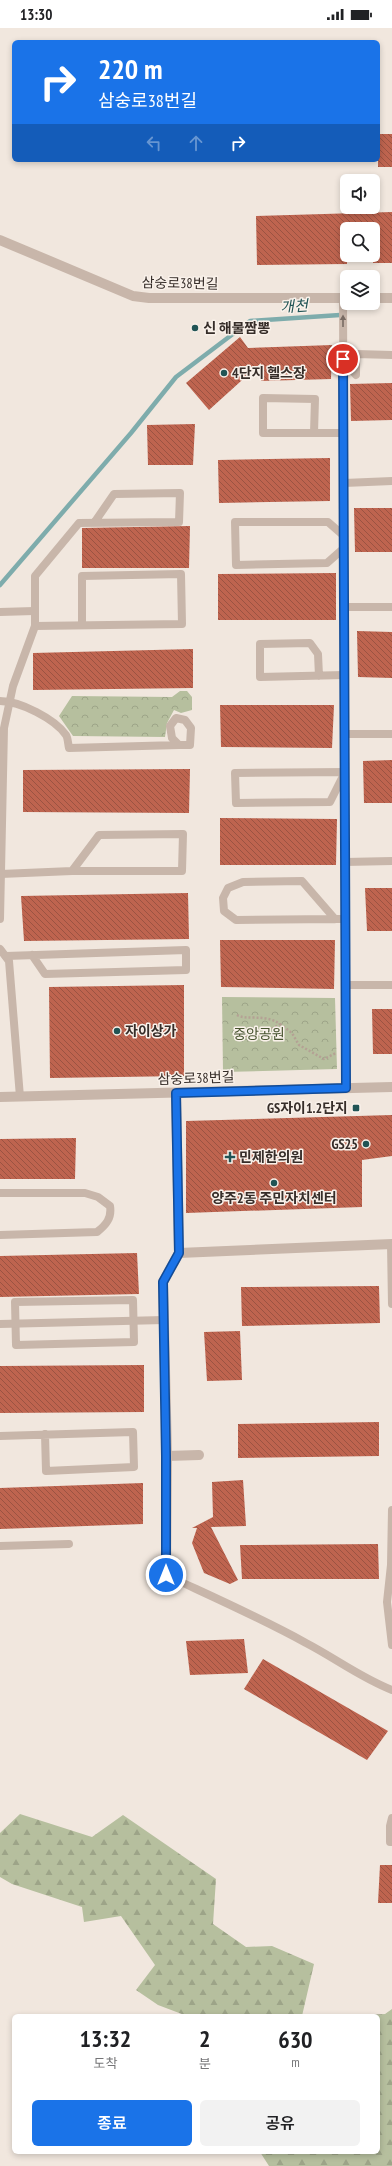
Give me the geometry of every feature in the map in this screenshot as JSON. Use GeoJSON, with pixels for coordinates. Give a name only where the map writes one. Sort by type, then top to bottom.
{"type":"FeatureCollection","features":[{"type":"Feature","properties":{"kind":"street","name":"삼숭로38번길"},"geometry":{"type":"LineString","coordinates":[[0,240],[132,296],[149,298],[340,298]]}},
{"type":"Feature","properties":{"kind":"street"},"geometry":{"type":"LineString","coordinates":[[380,298],[392,298]]}},
{"type":"Feature","properties":{"kind":"street","name":"삼숭로38번길"},"geometry":{"type":"LineString","coordinates":[[0,1097],[392,1087]]}},
{"type":"Feature","properties":{"kind":"street"},"geometry":{"type":"LineString","coordinates":[[166,1575],[166,1456],[163,1282],[179,1253],[176,1093]]}},
{"type":"Feature","properties":{"kind":"street"},"geometry":{"type":"LineString","coordinates":[[179,1253],[392,1244]]}},
{"type":"Feature","properties":{"kind":"street"},"geometry":{"type":"LineString","coordinates":[[166,1456],[199,1455]]}},
{"type":"Feature","properties":{"kind":"lane"},"geometry":{"type":"LineString","coordinates":[[345,310],[343,433],[346,1088]]}},
{"type":"Feature","properties":{"kind":"lane"},"geometry":{"type":"LineString","coordinates":[[343,359],[356,375],[356,354],[392,354]]}},
{"type":"Feature","properties":{"kind":"lane"},"geometry":{"type":"LineString","coordinates":[[314,433],[315,399],[264,398],[263,433],[314,433],[343,433]]}},
{"type":"Feature","properties":{"kind":"lane"},"geometry":{"type":"LineString","coordinates":[[344,483],[392,481]]}},
{"type":"Feature","properties":{"kind":"lane"},"geometry":{"type":"LineString","coordinates":[[0,919],[4,728],[13,686],[35,626],[35,576],[79,523],[94,523],[179,522],[180,493],[114,494],[94,523]]}},
{"type":"Feature","properties":{"kind":"lane"},"geometry":{"type":"LineString","coordinates":[[344,536],[328,522],[235,522],[236,565],[327,563],[344,548]]}},
{"type":"Feature","properties":{"kind":"lane"},"geometry":{"type":"LineString","coordinates":[[35,626],[182,624],[181,574],[82,576],[82,625]]}},
{"type":"Feature","properties":{"kind":"lane"},"geometry":{"type":"LineString","coordinates":[[344,607],[392,607]]}},
{"type":"Feature","properties":{"kind":"lane"},"geometry":{"type":"LineString","coordinates":[[0,612],[34,611]]}},
{"type":"Feature","properties":{"kind":"lane"},"geometry":{"type":"LineString","coordinates":[[319,676],[318,654],[310,643],[260,644],[260,677],[319,676],[344,675]]}},
{"type":"Feature","properties":{"kind":"lane"},"geometry":{"type":"LineString","coordinates":[[0,702],[10,701],[54,722],[67,736],[69,748],[179,745]]}},
{"type":"Feature","properties":{"kind":"lane"},"geometry":{"type":"LineString","coordinates":[[345,734],[392,734]]}},
{"type":"Feature","properties":{"kind":"lane"},"geometry":{"type":"LineString","coordinates":[[345,772],[330,802],[236,803],[235,773],[345,772]]}},
{"type":"Feature","properties":{"kind":"lane"},"geometry":{"type":"LineString","coordinates":[[1,874],[182,871],[183,834],[100,835],[72,872]]}},
{"type":"Feature","properties":{"kind":"lane"},"geometry":{"type":"LineString","coordinates":[[345,862],[392,861]]}},
{"type":"Feature","properties":{"kind":"lane"},"geometry":{"type":"LineString","coordinates":[[335,919],[302,882],[243,882],[228,888],[223,898],[224,910],[236,920],[345,919]]}},
{"type":"Feature","properties":{"kind":"lane"},"geometry":{"type":"LineString","coordinates":[[0,949],[5,959],[20,1097]]}},
{"type":"Feature","properties":{"kind":"lane"},"geometry":{"type":"LineString","coordinates":[[5,959],[32,955],[186,950],[186,970],[45,974],[32,955]]}},
{"type":"Feature","properties":{"kind":"lane"},"geometry":{"type":"LineString","coordinates":[[346,985],[392,985]]}},
{"type":"Feature","properties":{"kind":"lane"},"geometry":{"type":"LineString","coordinates":[[0,1193],[84,1193],[98,1197],[110,1206],[111,1214],[106,1225],[98,1232],[0,1235]]}},
{"type":"Feature","properties":{"kind":"lane"},"geometry":{"type":"LineString","coordinates":[[392,1244],[392,1304]]}},
{"type":"Feature","properties":{"kind":"lane"},"geometry":{"type":"LineString","coordinates":[[133,1300],[134,1342],[16,1345],[15,1323],[15,1302],[133,1300]]}},
{"type":"Feature","properties":{"kind":"lane"},"geometry":{"type":"LineString","coordinates":[[0,1324],[164,1320]]}},
{"type":"Feature","properties":{"kind":"lane"},"geometry":{"type":"LineString","coordinates":[[0,1436],[45,1434],[133,1432],[134,1467],[46,1471],[45,1434]]}},
{"type":"Feature","properties":{"kind":"lane"},"geometry":{"type":"LineString","coordinates":[[392,1510],[391,1587],[387,1602],[392,1645]]}},
{"type":"Feature","properties":{"kind":"lane"},"geometry":{"type":"LineString","coordinates":[[0,1546],[69,1544]]}},
{"type":"Feature","properties":{"kind":"lane"},"geometry":{"type":"LineString","coordinates":[[166,1575],[269,1623],[308,1644],[372,1683],[392,1690]]}},
{"type":"Feature","properties":{"kind":"lane"},"geometry":{"type":"LineString","coordinates":[[392,1818],[390,1826],[390,1842],[392,1842]]}},
{"type":"Feature","properties":{"kind":"path"},"geometry":{"type":"LineString","coordinates":[[237,1015],[241,1017],[262,1016],[272,1019],[292,1033],[299,1045],[324,1059],[338,1051]]}},
{"type":"Feature","properties":{"kind":"path"},"geometry":{"type":"LineString","coordinates":[[249,1031],[242,1035],[249,1037],[271,1030],[280,1024]]}},
{"type":"Feature","properties":{"kind":"green space"},"geometry":{"type":"Polygon","coordinates":[[[180,691],[187,691],[192,697],[192,710],[181,713],[174,710],[167,723],[165,737],[73,736],[59,716],[72,696],[172,697],[180,691]]]}},
{"type":"Feature","properties":{"kind":"green space","name":"중앙공원"},"geometry":{"type":"Polygon","coordinates":[[[222,997],[335,998],[337,1069],[223,1072],[222,997]]]}},
{"type":"Feature","properties":{"kind":"green space"},"geometry":{"type":"Polygon","coordinates":[[[20,1814],[92,1837],[123,1815],[216,1879],[213,1924],[246,1947],[272,1946],[314,1964],[302,2014],[182,2014],[158,2005],[136,1990],[155,1965],[121,1916],[84,1922],[82,1907],[12,1884],[0,1877],[0,1833],[20,1814]]]}},
{"type":"Feature","properties":{"kind":"green space"},"geometry":{"type":"Polygon","coordinates":[[[392,2009],[392,2166],[269,2166],[261,2154],[380,2154],[380,2014],[385,2014],[392,2009]]]}},
{"type":"Feature","properties":{"kind":"building"},"geometry":{"type":"Polygon","coordinates":[[[380,134],[392,134],[392,167],[378,167],[378,162],[380,162],[380,134]]]}},
{"type":"Feature","properties":{"kind":"building"},"geometry":{"type":"Polygon","coordinates":[[[380,212],[392,212],[392,263],[373,263],[380,262],[380,222],[340,222],[340,262],[347,262],[347,264],[257,265],[256,216],[380,214],[380,212]]]}},
{"type":"Feature","properties":{"kind":"building"},"geometry":{"type":"Polygon","coordinates":[[[240,337],[248,348],[332,345],[331,379],[261,381],[261,363],[209,410],[186,383],[240,337]]]}},
{"type":"Feature","properties":{"kind":"building"},"geometry":{"type":"Polygon","coordinates":[[[392,383],[392,420],[351,421],[350,384],[392,383]]]}},
{"type":"Feature","properties":{"kind":"building"},"geometry":{"type":"Polygon","coordinates":[[[195,424],[193,465],[148,465],[147,425],[195,424]]]}},
{"type":"Feature","properties":{"kind":"building"},"geometry":{"type":"Polygon","coordinates":[[[330,458],[330,501],[219,503],[218,460],[330,458]]]}},
{"type":"Feature","properties":{"kind":"building"},"geometry":{"type":"Polygon","coordinates":[[[354,508],[392,508],[392,552],[355,552],[354,508]]]}},
{"type":"Feature","properties":{"kind":"building"},"geometry":{"type":"Polygon","coordinates":[[[190,526],[189,568],[82,568],[82,528],[190,526]]]}},
{"type":"Feature","properties":{"kind":"building"},"geometry":{"type":"Polygon","coordinates":[[[336,573],[336,620],[218,620],[218,574],[336,573]]]}},
{"type":"Feature","properties":{"kind":"building"},"geometry":{"type":"Polygon","coordinates":[[[357,631],[392,632],[392,678],[358,677],[357,631]]]}},
{"type":"Feature","properties":{"kind":"building"},"geometry":{"type":"Polygon","coordinates":[[[193,649],[193,688],[33,690],[33,653],[193,649]]]}},
{"type":"Feature","properties":{"kind":"building"},"geometry":{"type":"Polygon","coordinates":[[[220,705],[334,705],[332,748],[221,747],[220,705]]]}},
{"type":"Feature","properties":{"kind":"building"},"geometry":{"type":"Polygon","coordinates":[[[392,760],[392,803],[364,803],[363,761],[392,760]]]}},
{"type":"Feature","properties":{"kind":"building"},"geometry":{"type":"Polygon","coordinates":[[[190,769],[189,813],[23,812],[23,770],[190,769]]]}},
{"type":"Feature","properties":{"kind":"building"},"geometry":{"type":"Polygon","coordinates":[[[220,818],[337,819],[336,865],[220,865],[220,818]]]}},
{"type":"Feature","properties":{"kind":"building"},"geometry":{"type":"Polygon","coordinates":[[[365,888],[392,888],[392,931],[367,931],[365,888]]]}},
{"type":"Feature","properties":{"kind":"building"},"geometry":{"type":"Polygon","coordinates":[[[188,893],[189,939],[24,941],[21,896],[188,893]]]}},
{"type":"Feature","properties":{"kind":"building"},"geometry":{"type":"Polygon","coordinates":[[[220,940],[335,940],[334,989],[221,987],[220,940]]]}},
{"type":"Feature","properties":{"kind":"building","name":"자이상가"},"geometry":{"type":"Polygon","coordinates":[[[184,985],[184,1076],[50,1078],[49,987],[184,985]]]}},
{"type":"Feature","properties":{"kind":"building"},"geometry":{"type":"Polygon","coordinates":[[[372,1009],[392,1009],[392,1054],[373,1054],[372,1009]]]}},
{"type":"Feature","properties":{"kind":"building","name":"양주2동 주민자치센터"},"geometry":{"type":"Polygon","coordinates":[[[392,1115],[392,1156],[362,1160],[362,1207],[186,1213],[186,1121],[392,1115]]]}},
{"type":"Feature","properties":{"kind":"building"},"geometry":{"type":"Polygon","coordinates":[[[76,1138],[75,1179],[0,1179],[0,1139],[76,1138]]]}},
{"type":"Feature","properties":{"kind":"building"},"geometry":{"type":"Polygon","coordinates":[[[137,1253],[139,1294],[0,1297],[0,1256],[137,1253]]]}},
{"type":"Feature","properties":{"kind":"building"},"geometry":{"type":"Polygon","coordinates":[[[379,1286],[380,1323],[242,1326],[241,1287],[379,1286]]]}},
{"type":"Feature","properties":{"kind":"building"},"geometry":{"type":"Polygon","coordinates":[[[240,1331],[242,1380],[207,1381],[204,1332],[240,1331]]]}},
{"type":"Feature","properties":{"kind":"building"},"geometry":{"type":"Polygon","coordinates":[[[144,1365],[144,1412],[0,1413],[0,1366],[144,1365]]]}},
{"type":"Feature","properties":{"kind":"building"},"geometry":{"type":"Polygon","coordinates":[[[379,1422],[379,1456],[238,1458],[238,1424],[379,1422]]]}},
{"type":"Feature","properties":{"kind":"building"},"geometry":{"type":"Polygon","coordinates":[[[243,1480],[246,1526],[211,1527],[238,1580],[230,1584],[204,1573],[192,1543],[197,1528],[192,1528],[213,1517],[212,1482],[243,1480]]]}},
{"type":"Feature","properties":{"kind":"building"},"geometry":{"type":"Polygon","coordinates":[[[143,1483],[143,1524],[0,1529],[0,1488],[143,1483]]]}},
{"type":"Feature","properties":{"kind":"building"},"geometry":{"type":"Polygon","coordinates":[[[378,1544],[379,1579],[242,1579],[240,1545],[378,1544]]]}},
{"type":"Feature","properties":{"kind":"building"},"geometry":{"type":"Polygon","coordinates":[[[244,1639],[248,1673],[190,1675],[186,1641],[244,1639]]]}},
{"type":"Feature","properties":{"kind":"building"},"geometry":{"type":"Polygon","coordinates":[[[263,1659],[388,1731],[367,1760],[244,1689],[263,1659]]]}},
{"type":"Feature","properties":{"kind":"building"},"geometry":{"type":"Polygon","coordinates":[[[380,1865],[392,1865],[392,1903],[378,1903],[380,1865]]]}},
{"type":"Feature","properties":{"kind":"waterway","name":"개천"},"geometry":{"type":"LineString","coordinates":[[0,585],[131,433],[176,377],[250,321],[340,315]]}},
{"type":"Feature","properties":{"kind":"place","name":"신 해물짬뽕"},"geometry":{"type":"Point","coordinates":[195,328]}},
{"type":"Feature","properties":{"kind":"place","name":"4단지 헬스장"},"geometry":{"type":"Point","coordinates":[224,373]}},
{"type":"Feature","properties":{"kind":"place","name":"자이상가"},"geometry":{"type":"Point","coordinates":[117,1031]}},
{"type":"Feature","properties":{"kind":"place","name":"GS자이1.2단지"},"geometry":{"type":"Point","coordinates":[356,1108]}},
{"type":"Feature","properties":{"kind":"place","name":"GS25"},"geometry":{"type":"Point","coordinates":[366,1144]}},
{"type":"Feature","properties":{"kind":"place","name":"민제한의원"},"geometry":{"type":"Point","coordinates":[230,1157]}},
{"type":"Feature","properties":{"kind":"place","name":"양주2동 주민자치센터"},"geometry":{"type":"Point","coordinates":[274,1183]}},
{"type":"Feature","properties":{"kind":"route"},"geometry":{"type":"LineString","coordinates":[[166,1575],[166,1456],[163,1282],[179,1253],[176,1093],[346,1088],[343,359]]}}]}
